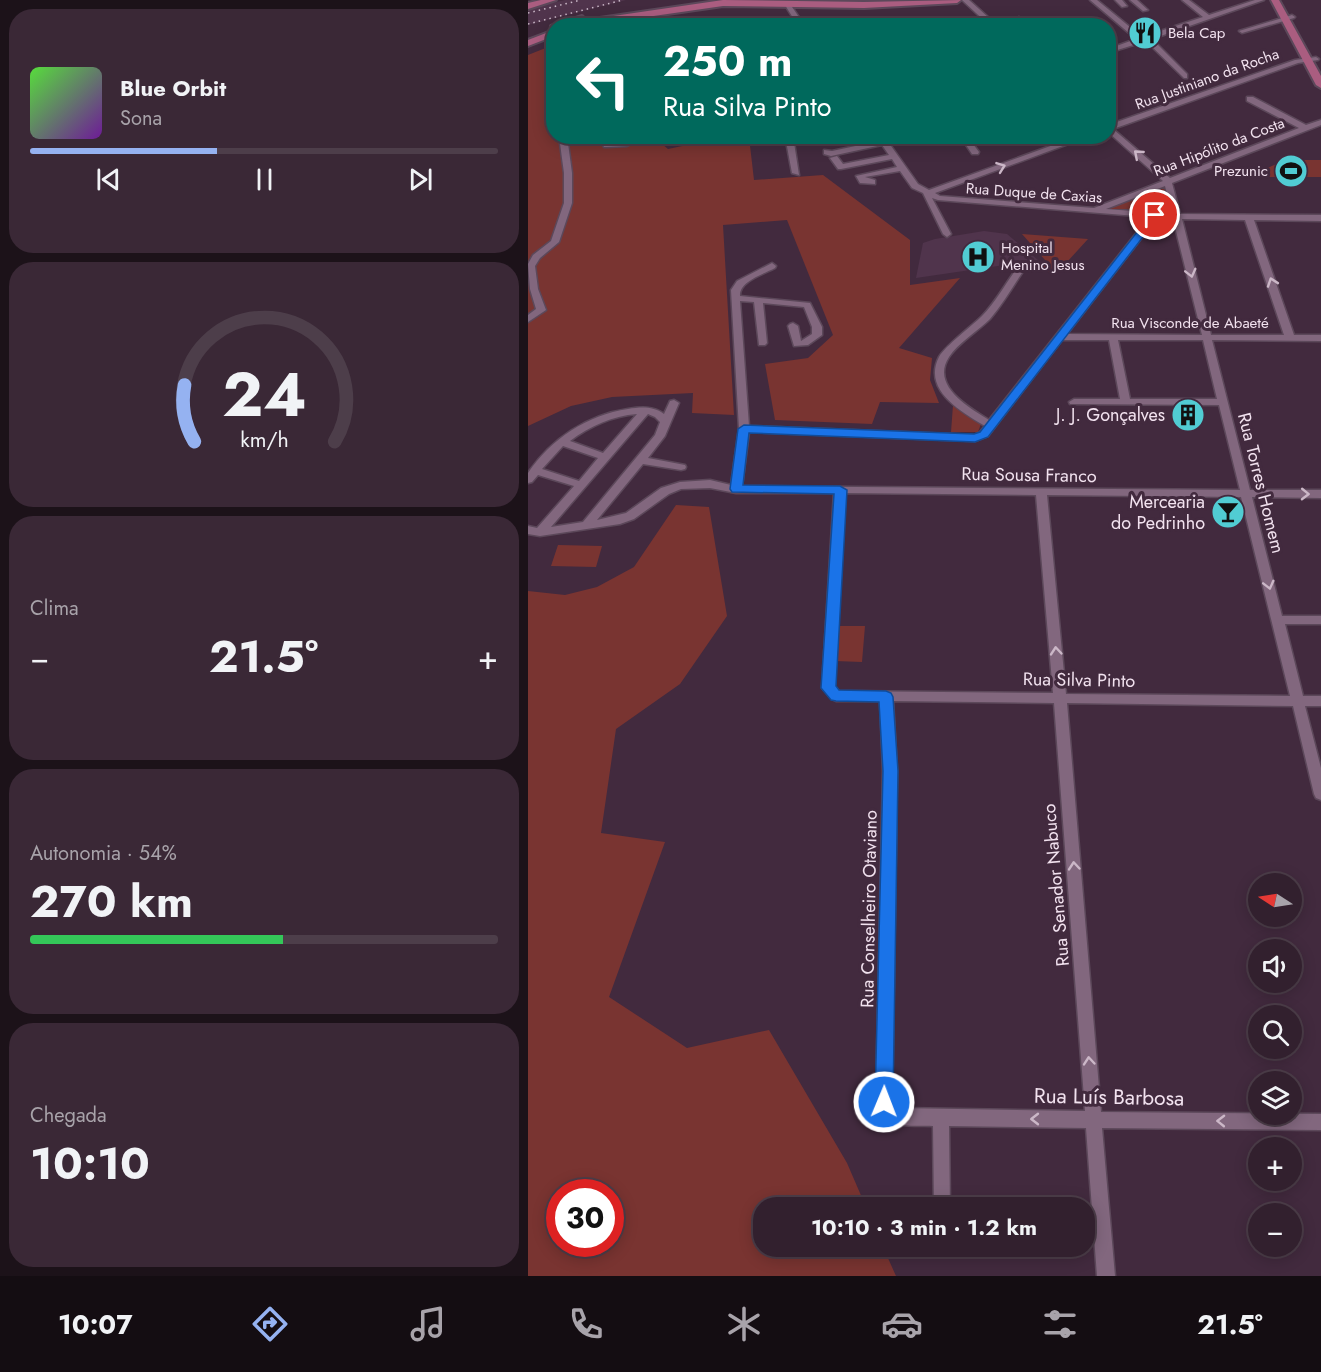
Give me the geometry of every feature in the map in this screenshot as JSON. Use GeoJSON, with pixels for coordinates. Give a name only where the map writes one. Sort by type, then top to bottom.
{"type":"FeatureCollection","features":[{"type":"Feature","properties":{"kind":"main road"},"geometry":{"type":"LineString","coordinates":[[528,1],[552,0]]}},
{"type":"Feature","properties":{"kind":"main road"},"geometry":{"type":"LineString","coordinates":[[587,18],[695,0]]}},
{"type":"Feature","properties":{"kind":"main road"},"geometry":{"type":"LineString","coordinates":[[633,18],[747,0]]}},
{"type":"Feature","properties":{"kind":"main road"},"geometry":{"type":"LineString","coordinates":[[815,0],[825,5]]}},
{"type":"Feature","properties":{"kind":"main road"},"geometry":{"type":"LineString","coordinates":[[723,3],[790,2],[825,5],[957,0]]}},
{"type":"Feature","properties":{"kind":"main road"},"geometry":{"type":"LineString","coordinates":[[1275,0],[1288,17],[1311,59],[1321,85]]}},
{"type":"Feature","properties":{"kind":"main road"},"geometry":{"type":"LineString","coordinates":[[1283,0],[1288,17]]}},
{"type":"Feature","properties":{"kind":"main road"},"geometry":{"type":"LineString","coordinates":[[528,6],[537,1]]}},
{"type":"Feature","properties":{"kind":"main road"},"geometry":{"type":"LineString","coordinates":[[528,33],[546,30]]}},
{"type":"Feature","properties":{"kind":"main road"},"geometry":{"type":"LineString","coordinates":[[528,38],[546,32]]}},
{"type":"Feature","properties":{"kind":"main road"},"geometry":{"type":"LineString","coordinates":[[528,43],[546,33]]}},
{"type":"Feature","properties":{"kind":"main road"},"geometry":{"type":"LineString","coordinates":[[1311,59],[1321,69]]}},
{"type":"Feature","properties":{"kind":"street"},"geometry":{"type":"LineString","coordinates":[[965,0],[986,18]]}},
{"type":"Feature","properties":{"kind":"street"},"geometry":{"type":"LineString","coordinates":[[1093,0],[1144,39],[1184,76]]}},
{"type":"Feature","properties":{"kind":"street"},"geometry":{"type":"LineString","coordinates":[[1118,0],[1124,6]]}},
{"type":"Feature","properties":{"kind":"street"},"geometry":{"type":"LineString","coordinates":[[1134,0],[1146,10]]}},
{"type":"Feature","properties":{"kind":"street"},"geometry":{"type":"LineString","coordinates":[[1185,0],[1206,16]]}},
{"type":"Feature","properties":{"kind":"street"},"geometry":{"type":"LineString","coordinates":[[1116,48],[1261,0]]}},
{"type":"Feature","properties":{"kind":"street"},"geometry":{"type":"LineString","coordinates":[[790,2],[798,18]]}},
{"type":"Feature","properties":{"kind":"street"},"geometry":{"type":"LineString","coordinates":[[1242,31],[1288,17]]}},
{"type":"Feature","properties":{"kind":"street","name":"Rua Justiniano da Rocha"},"geometry":{"type":"LineString","coordinates":[[1116,126],[1311,59]]}},
{"type":"Feature","properties":{"kind":"street"},"geometry":{"type":"LineString","coordinates":[[1250,99],[1305,128]]}},
{"type":"Feature","properties":{"kind":"street","name":"Rua Hipólito da Costa"},"geometry":{"type":"LineString","coordinates":[[1094,210],[1321,122]]}},
{"type":"Feature","properties":{"kind":"street"},"geometry":{"type":"LineString","coordinates":[[1116,134],[1168,181]]}},
{"type":"Feature","properties":{"kind":"street"},"geometry":{"type":"LineString","coordinates":[[528,319],[541,310],[531,271],[532,261],[555,242],[568,202],[568,173],[563,144]]}},
{"type":"Feature","properties":{"kind":"street"},"geometry":{"type":"LineString","coordinates":[[606,144],[627,144]]}},
{"type":"Feature","properties":{"kind":"street"},"geometry":{"type":"LineString","coordinates":[[791,144],[796,173]]}},
{"type":"Feature","properties":{"kind":"street"},"geometry":{"type":"LineString","coordinates":[[865,144],[831,155],[842,169],[894,156]]}},
{"type":"Feature","properties":{"kind":"street"},"geometry":{"type":"LineString","coordinates":[[886,144],[915,186],[926,194],[947,234]]}},
{"type":"Feature","properties":{"kind":"street"},"geometry":{"type":"LineString","coordinates":[[969,144],[975,152]]}},
{"type":"Feature","properties":{"kind":"street"},"geometry":{"type":"LineString","coordinates":[[926,194],[1065,144]]}},
{"type":"Feature","properties":{"kind":"street"},"geometry":{"type":"LineString","coordinates":[[872,182],[863,180],[860,176],[902,168]]}},
{"type":"Feature","properties":{"kind":"street","name":"Rua Torres Homem"},"geometry":{"type":"LineString","coordinates":[[1168,181],[1321,794]]}},
{"type":"Feature","properties":{"kind":"street","name":"Rua Duque de Caxias"},"geometry":{"type":"LineString","coordinates":[[926,194],[948,200],[1176,217],[1321,218]]}},
{"type":"Feature","properties":{"kind":"street"},"geometry":{"type":"LineString","coordinates":[[744,429],[975,438],[984,434],[1155,215]]}},
{"type":"Feature","properties":{"kind":"street"},"geometry":{"type":"LineString","coordinates":[[1249,218],[1290,338]]}},
{"type":"Feature","properties":{"kind":"street"},"geometry":{"type":"LineString","coordinates":[[736,489],[744,429],[735,290],[740,283],[772,266]]}},
{"type":"Feature","properties":{"kind":"street"},"geometry":{"type":"LineString","coordinates":[[990,425],[952,400],[944,390],[939,376],[944,357],[987,316],[1018,273]]}},
{"type":"Feature","properties":{"kind":"street"},"geometry":{"type":"LineString","coordinates":[[736,298],[807,305],[817,327],[815,339],[797,344],[794,326]]}},
{"type":"Feature","properties":{"kind":"street"},"geometry":{"type":"LineString","coordinates":[[758,299],[762,343]]}},
{"type":"Feature","properties":{"kind":"street","name":"Rua Visconde de Abaeté"},"geometry":{"type":"LineString","coordinates":[[1059,338],[1321,338]]}},
{"type":"Feature","properties":{"kind":"street"},"geometry":{"type":"LineString","coordinates":[[1113,338],[1126,402]]}},
{"type":"Feature","properties":{"kind":"street"},"geometry":{"type":"LineString","coordinates":[[1074,402],[1224,402]]}},
{"type":"Feature","properties":{"kind":"street"},"geometry":{"type":"LineString","coordinates":[[587,525],[660,435],[674,403]]}},
{"type":"Feature","properties":{"kind":"street"},"geometry":{"type":"LineString","coordinates":[[528,480],[561,442],[578,430],[607,416],[625,411],[646,410],[660,414],[665,422]]}},
{"type":"Feature","properties":{"kind":"street"},"geometry":{"type":"LineString","coordinates":[[540,532],[646,410]]}},
{"type":"Feature","properties":{"kind":"street"},"geometry":{"type":"LineString","coordinates":[[561,442],[605,457]]}},
{"type":"Feature","properties":{"kind":"street"},"geometry":{"type":"LineString","coordinates":[[642,460],[681,467]]}},
{"type":"Feature","properties":{"kind":"street"},"geometry":{"type":"LineString","coordinates":[[535,470],[581,485]]}},
{"type":"Feature","properties":{"kind":"street","name":"Rua Sousa Franco"},"geometry":{"type":"LineString","coordinates":[[528,530],[540,532],[616,522],[630,516],[665,491],[680,486],[710,484],[736,489],[1321,494]]}},
{"type":"Feature","properties":{"kind":"street","name":"Rua Silva Pinto"},"geometry":{"type":"LineString","coordinates":[[840,490],[828,688],[836,696],[1321,701]]}},
{"type":"Feature","properties":{"kind":"street","name":"Rua Senador Nabuco"},"geometry":{"type":"LineString","coordinates":[[1041,492],[1060,698],[1106,1276]]}},
{"type":"Feature","properties":{"kind":"street"},"geometry":{"type":"LineString","coordinates":[[1277,620],[1321,620]]}},
{"type":"Feature","properties":{"kind":"street","name":"Rua Conselheiro Otaviano"},"geometry":{"type":"LineString","coordinates":[[886,697],[890,771],[884,1102],[888,1111],[897,1116]]}},
{"type":"Feature","properties":{"kind":"street","name":"Rua Luís Barbosa"},"geometry":{"type":"LineString","coordinates":[[897,1116],[1321,1122]]}},
{"type":"Feature","properties":{"kind":"street"},"geometry":{"type":"LineString","coordinates":[[941,1118],[942,1197]]}},
{"type":"Feature","properties":{"kind":"shaded area"},"geometry":{"type":"Polygon","coordinates":[[[565,0],[626,0],[555,18],[546,18],[546,20],[528,25],[528,9],[565,0]]]}},
{"type":"Feature","properties":{"kind":"shaded area"},"geometry":{"type":"Polygon","coordinates":[[[546,48],[546,144],[662,144],[668,149],[692,144],[750,144],[754,180],[823,175],[910,240],[910,285],[960,278],[899,348],[932,358],[930,380],[939,403],[880,402],[872,424],[775,420],[765,364],[808,358],[833,335],[787,220],[723,225],[734,415],[692,413],[693,393],[612,397],[571,406],[528,426],[528,55],[546,48]]]}},
{"type":"Feature","properties":{"kind":"shaded area","name":"Prezunic"},"geometry":{"type":"Polygon","coordinates":[[[1286,160],[1321,160],[1321,177],[1258,177],[1253,174],[1286,160]]]}},
{"type":"Feature","properties":{"kind":"shaded area"},"geometry":{"type":"Polygon","coordinates":[[[1165,187],[1172,213],[1101,209],[1165,187]]]}},
{"type":"Feature","properties":{"kind":"shaded area","name":"Hospital Menino Jesus"},"geometry":{"type":"Polygon","coordinates":[[[984,231],[1007,234],[1038,260],[916,278],[923,243],[984,231]]]}},
{"type":"Feature","properties":{"kind":"shaded area"},"geometry":{"type":"Polygon","coordinates":[[[1022,234],[1088,239],[1057,273],[1027,268],[1045,260],[1022,234]]]}},
{"type":"Feature","properties":{"kind":"shaded area"},"geometry":{"type":"Polygon","coordinates":[[[953,405],[981,424],[978,432],[951,432],[953,405]]]}},
{"type":"Feature","properties":{"kind":"shaded area"},"geometry":{"type":"Polygon","coordinates":[[[676,505],[709,507],[727,616],[680,684],[616,729],[601,833],[665,842],[609,997],[687,1048],[769,1030],[847,1163],[862,1197],[753,1197],[753,1257],[887,1257],[896,1276],[528,1276],[528,591],[565,595],[597,587],[634,567],[676,505]]]}},
{"type":"Feature","properties":{"kind":"shaded area"},"geometry":{"type":"Polygon","coordinates":[[[558,545],[602,546],[596,567],[551,566],[558,545]]]}},
{"type":"Feature","properties":{"kind":"shaded area"},"geometry":{"type":"Polygon","coordinates":[[[839,626],[865,626],[862,662],[835,661],[839,626]]]}},
{"type":"Feature","properties":{"kind":"railway"},"geometry":{"type":"LineString","coordinates":[[528,13],[581,0]]}},
{"type":"Feature","properties":{"kind":"railway"},"geometry":{"type":"LineString","coordinates":[[552,18],[623,0]]}},
{"type":"Feature","properties":{"kind":"railway"},"geometry":{"type":"LineString","coordinates":[[528,24],[546,19]]}},
{"type":"Feature","properties":{"kind":"place","name":"Bela Cap"},"geometry":{"type":"Point","coordinates":[1145,33]}},
{"type":"Feature","properties":{"kind":"place","name":"Prezunic"},"geometry":{"type":"Point","coordinates":[1291,171]}},
{"type":"Feature","properties":{"kind":"place","name":"Hospital Menino Jesus"},"geometry":{"type":"Point","coordinates":[978,257]}},
{"type":"Feature","properties":{"kind":"place","name":"J. J. Gonçalves"},"geometry":{"type":"Point","coordinates":[1188,415]}},
{"type":"Feature","properties":{"kind":"place","name":"Mercearia do Pedrinho"},"geometry":{"type":"Point","coordinates":[1228,512]}},
{"type":"Feature","properties":{"kind":"route"},"geometry":{"type":"LineString","coordinates":[[884,1102],[890,771],[886,697],[836,696],[828,688],[840,490],[736,489],[744,429],[975,438],[984,434],[1155,215]]}}]}
